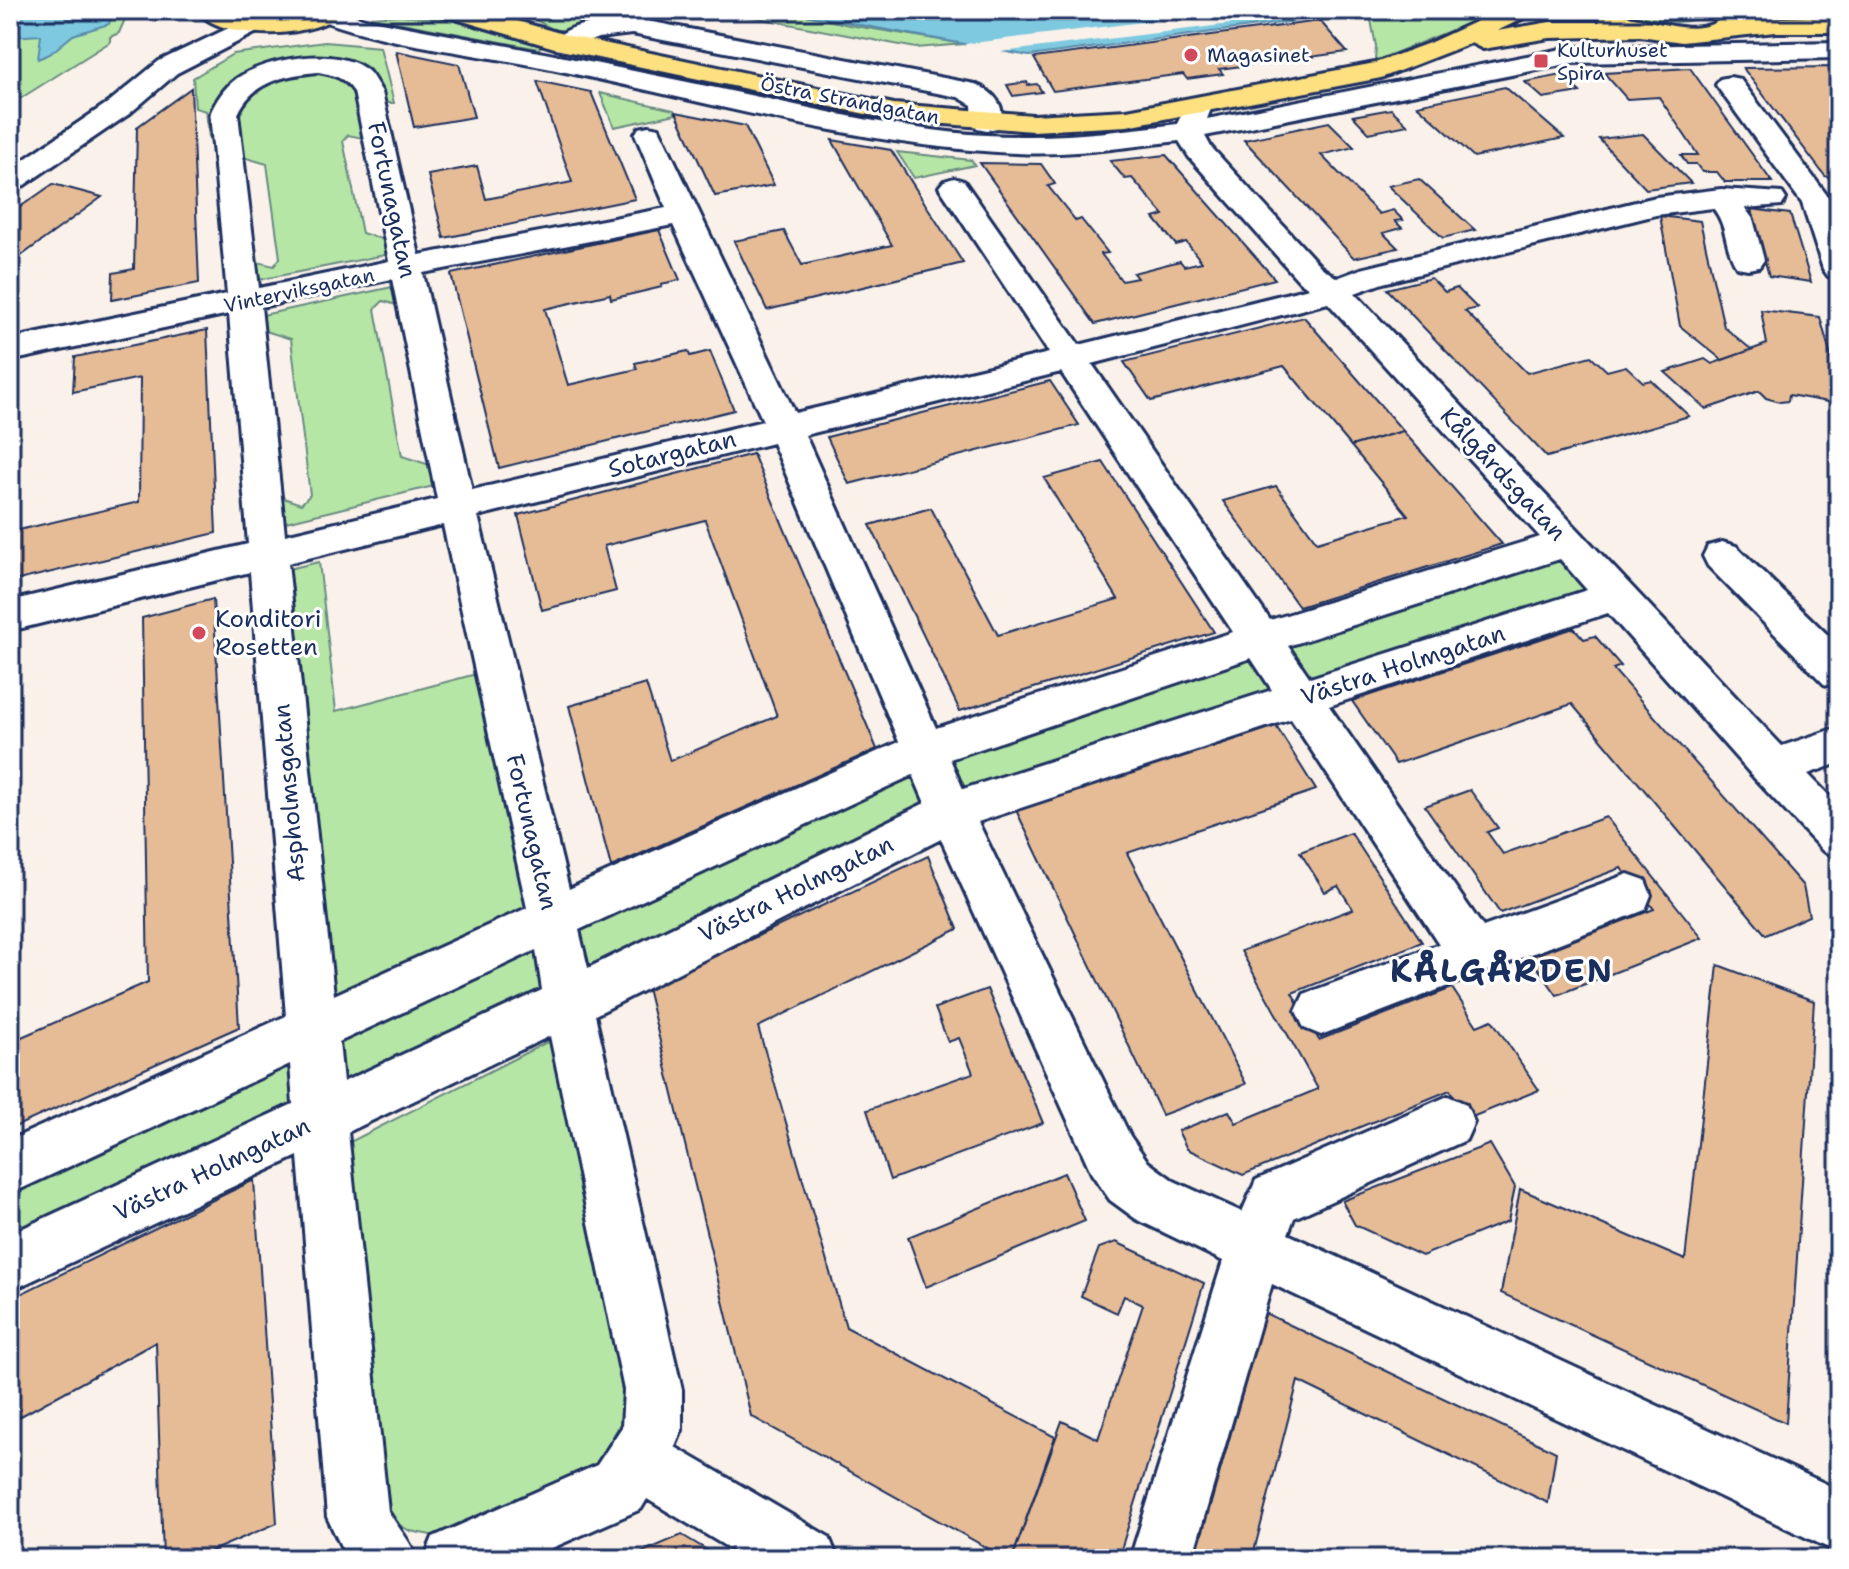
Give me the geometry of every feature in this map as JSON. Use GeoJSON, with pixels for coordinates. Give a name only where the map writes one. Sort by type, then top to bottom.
{"type":"FeatureCollection","features":[{"type":"Feature","properties":{"kind":"main road"},"geometry":{"type":"LineString","coordinates":[[208,10],[230,23],[250,26],[275,26],[327,12]]}},
{"type":"Feature","properties":{"kind":"main road","name":"Östra Strandgatan"},"geometry":{"type":"LineString","coordinates":[[442,10],[452,10],[565,43],[894,112],[987,122],[1127,118],[1195,129],[1381,70],[1438,49],[1521,10]]}},
{"type":"Feature","properties":{"kind":"main road"},"geometry":{"type":"LineString","coordinates":[[1591,10],[1637,29],[1683,34],[1776,24],[1839,24]]}},
{"type":"Feature","properties":{"kind":"main road"},"geometry":{"type":"LineString","coordinates":[[1722,29],[1737,20],[1742,10]]}},
{"type":"Feature","properties":{"kind":"main road","name":"Östra Strandgatan"},"geometry":{"type":"LineString","coordinates":[[1438,49],[1550,30],[1637,29]]}},
{"type":"Feature","properties":{"kind":"street"},"geometry":{"type":"LineString","coordinates":[[168,67],[208,10]]}},
{"type":"Feature","properties":{"kind":"street"},"geometry":{"type":"LineString","coordinates":[[327,12],[359,26],[543,59],[859,126],[938,139],[1018,145],[1090,143],[1195,129],[1572,55],[1839,50]]}},
{"type":"Feature","properties":{"kind":"street"},"geometry":{"type":"LineString","coordinates":[[10,182],[134,96],[168,67],[250,26]]}},
{"type":"Feature","properties":{"kind":"street","name":"Fortunagatan"},"geometry":{"type":"LineString","coordinates":[[300,66],[344,68],[355,72],[366,84],[653,1390],[652,1430],[638,1460]]}},
{"type":"Feature","properties":{"kind":"street","name":"Aspholmsgatan"},"geometry":{"type":"LineString","coordinates":[[300,66],[251,80],[238,88],[225,106],[358,1517],[375,1549],[386,1559]]}},
{"type":"Feature","properties":{"kind":"street"},"geometry":{"type":"LineString","coordinates":[[1730,85],[1828,203],[1839,269]]}},
{"type":"Feature","properties":{"kind":"street"},"geometry":{"type":"LineString","coordinates":[[48,124],[134,96]]}},
{"type":"Feature","properties":{"kind":"street","name":"Kålgårdsgatan"},"geometry":{"type":"LineString","coordinates":[[1195,129],[1310,274],[1334,290],[1772,768],[1839,837]]}},
{"type":"Feature","properties":{"kind":"street"},"geometry":{"type":"LineString","coordinates":[[649,134],[683,214],[784,427],[951,812],[1111,1155],[1129,1181],[1155,1200],[1839,1522]]}},
{"type":"Feature","properties":{"kind":"street"},"geometry":{"type":"LineString","coordinates":[[954,187],[1473,953]]}},
{"type":"Feature","properties":{"kind":"street"},"geometry":{"type":"LineString","coordinates":[[1721,198],[1738,219],[1748,260]]}},
{"type":"Feature","properties":{"kind":"street","name":"Sotargatan"},"geometry":{"type":"LineString","coordinates":[[10,616],[1299,303],[1372,276],[1650,207],[1721,198],[1771,199]]}},
{"type":"Feature","properties":{"kind":"street","name":"Vinterviksgatan"},"geometry":{"type":"LineString","coordinates":[[10,350],[406,267],[683,214]]}},
{"type":"Feature","properties":{"kind":"street"},"geometry":{"type":"LineString","coordinates":[[10,1167],[924,750],[1260,639],[1566,543]]}},
{"type":"Feature","properties":{"kind":"street"},"geometry":{"type":"LineString","coordinates":[[1722,556],[1839,672]]}},
{"type":"Feature","properties":{"kind":"street","name":"Västra Holmgatan"},"geometry":{"type":"LineString","coordinates":[[10,1263],[568,1003],[951,812],[1615,596]]}},
{"type":"Feature","properties":{"kind":"street"},"geometry":{"type":"LineString","coordinates":[[1772,768],[1839,745]]}},
{"type":"Feature","properties":{"kind":"street"},"geometry":{"type":"LineString","coordinates":[[1321,1011],[1628,895]]}},
{"type":"Feature","properties":{"kind":"street"},"geometry":{"type":"LineString","coordinates":[[1161,1559],[1255,1247],[1275,1199],[1448,1122]]}},
{"type":"Feature","properties":{"kind":"street"},"geometry":{"type":"LineString","coordinates":[[455,1559],[619,1487],[638,1460],[807,1559]]}},
{"type":"Feature","properties":{"kind":"green space"},"geometry":{"type":"Polygon","coordinates":[[[10,10],[129,10],[119,33],[110,37],[110,42],[10,105],[10,10]]]}},
{"type":"Feature","properties":{"kind":"green space"},"geometry":{"type":"Polygon","coordinates":[[[529,10],[625,10],[563,30],[554,30],[525,14],[529,10]]]}},
{"type":"Feature","properties":{"kind":"green space"},"geometry":{"type":"Polygon","coordinates":[[[714,10],[793,12],[849,25],[965,44],[916,48],[714,10]]]}},
{"type":"Feature","properties":{"kind":"green space"},"geometry":{"type":"Polygon","coordinates":[[[1369,10],[1502,10],[1375,61],[1376,46],[1369,10]]]}},
{"type":"Feature","properties":{"kind":"green space"},"geometry":{"type":"Polygon","coordinates":[[[1621,10],[1711,10],[1680,22],[1643,17],[1621,10]]]}},
{"type":"Feature","properties":{"kind":"green space"},"geometry":{"type":"Polygon","coordinates":[[[399,15],[448,19],[541,46],[539,49],[370,17],[399,15]]]}},
{"type":"Feature","properties":{"kind":"green space"},"geometry":{"type":"Polygon","coordinates":[[[325,42],[380,47],[394,103],[380,103],[373,75],[358,63],[329,59],[278,64],[247,72],[225,88],[218,96],[214,135],[209,138],[206,111],[195,108],[193,78],[233,54],[325,42]]]}},
{"type":"Feature","properties":{"kind":"green space"},"geometry":{"type":"Polygon","coordinates":[[[309,71],[333,73],[354,83],[368,139],[348,135],[343,141],[362,233],[388,241],[390,254],[258,280],[253,261],[274,266],[280,258],[267,164],[243,157],[237,107],[261,82],[309,71]]]}},
{"type":"Feature","properties":{"kind":"green space"},"geometry":{"type":"Polygon","coordinates":[[[600,93],[674,110],[676,114],[614,127],[600,93]]]}},
{"type":"Feature","properties":{"kind":"green space"},"geometry":{"type":"Polygon","coordinates":[[[897,152],[971,160],[975,165],[914,178],[897,152]]]}},
{"type":"Feature","properties":{"kind":"green space"},"geometry":{"type":"Polygon","coordinates":[[[397,286],[403,307],[383,301],[375,309],[402,456],[436,467],[438,485],[282,523],[275,495],[301,504],[310,495],[291,339],[259,329],[258,316],[397,286]]]}},
{"type":"Feature","properties":{"kind":"green space"},"geometry":{"type":"Polygon","coordinates":[[[1570,556],[1596,585],[956,797],[10,1246],[10,1190],[939,762],[1570,556]]]}},
{"type":"Feature","properties":{"kind":"green space"},"geometry":{"type":"Polygon","coordinates":[[[319,562],[336,711],[480,673],[529,905],[327,997],[288,569],[319,562]]]}},
{"type":"Feature","properties":{"kind":"green space"},"geometry":{"type":"Polygon","coordinates":[[[559,1036],[630,1387],[624,1416],[603,1456],[583,1478],[436,1536],[410,1531],[387,1518],[344,1145],[559,1036]]]}},
{"type":"Feature","properties":{"kind":"water"},"geometry":{"type":"Polygon","coordinates":[[[10,10],[66,10],[68,18],[89,19],[112,14],[109,24],[73,35],[50,54],[38,59],[41,35],[10,37],[10,10]]]}},
{"type":"Feature","properties":{"kind":"water"},"geometry":{"type":"Polygon","coordinates":[[[779,10],[1312,10],[1319,18],[1029,56],[779,10]]]}},
{"type":"Feature","properties":{"kind":"pier"},"geometry":{"type":"Polygon","coordinates":[[[1240,10],[1318,10],[1320,13],[993,53],[967,48],[965,44],[1240,10]]]}},
{"type":"Feature","properties":{"kind":"building","name":"Magasinet"},"geometry":{"type":"Polygon","coordinates":[[[1320,21],[1347,52],[1219,69],[1223,74],[1187,79],[1183,74],[1053,91],[1034,58],[1320,21]]]}},
{"type":"Feature","properties":{"kind":"building"},"geometry":{"type":"Polygon","coordinates":[[[396,51],[459,64],[474,117],[414,127],[396,51]]]}},
{"type":"Feature","properties":{"kind":"building"},"geometry":{"type":"Polygon","coordinates":[[[1839,67],[1839,104],[1830,104],[1839,115],[1839,182],[1825,176],[1743,68],[1839,67]]]}},
{"type":"Feature","properties":{"kind":"building"},"geometry":{"type":"Polygon","coordinates":[[[1690,68],[1772,182],[1725,182],[1717,172],[1702,172],[1696,164],[1687,164],[1681,155],[1698,155],[1659,97],[1627,99],[1604,73],[1690,68]]]}},
{"type":"Feature","properties":{"kind":"building"},"geometry":{"type":"Polygon","coordinates":[[[1562,75],[1580,92],[1543,98],[1525,82],[1562,75]]]}},
{"type":"Feature","properties":{"kind":"building"},"geometry":{"type":"Polygon","coordinates":[[[537,81],[591,92],[635,199],[444,238],[428,175],[477,166],[486,199],[572,182],[537,81]]]}},
{"type":"Feature","properties":{"kind":"building"},"geometry":{"type":"Polygon","coordinates":[[[1027,82],[1028,85],[1037,84],[1042,92],[1013,96],[1007,85],[1027,82]]]}},
{"type":"Feature","properties":{"kind":"building"},"geometry":{"type":"Polygon","coordinates":[[[1505,87],[1564,138],[1474,157],[1417,105],[1505,87]]]}},
{"type":"Feature","properties":{"kind":"building"},"geometry":{"type":"Polygon","coordinates":[[[191,88],[199,283],[112,300],[113,273],[134,269],[137,127],[191,88]]]}},
{"type":"Feature","properties":{"kind":"building"},"geometry":{"type":"Polygon","coordinates":[[[1391,109],[1408,125],[1369,133],[1353,116],[1391,109]]]}},
{"type":"Feature","properties":{"kind":"building"},"geometry":{"type":"Polygon","coordinates":[[[676,112],[745,126],[774,185],[715,196],[676,112]]]}},
{"type":"Feature","properties":{"kind":"building"},"geometry":{"type":"Polygon","coordinates":[[[1329,122],[1354,147],[1321,155],[1379,214],[1393,210],[1403,220],[1395,221],[1402,228],[1383,233],[1398,248],[1354,258],[1244,140],[1329,122]]]}},
{"type":"Feature","properties":{"kind":"building"},"geometry":{"type":"Polygon","coordinates":[[[1643,134],[1691,183],[1646,189],[1599,139],[1643,134]]]}},
{"type":"Feature","properties":{"kind":"building"},"geometry":{"type":"Polygon","coordinates":[[[832,140],[891,150],[963,263],[767,310],[734,241],[784,231],[802,265],[892,245],[832,140]]]}},
{"type":"Feature","properties":{"kind":"building"},"geometry":{"type":"Polygon","coordinates":[[[1166,155],[1275,279],[1095,324],[980,163],[1041,164],[1055,184],[1048,186],[1076,221],[1081,219],[1108,253],[1101,254],[1122,281],[1137,278],[1133,273],[1180,261],[1184,266],[1202,262],[1186,242],[1176,245],[1154,218],[1164,215],[1132,178],[1125,179],[1110,161],[1166,155]]]}},
{"type":"Feature","properties":{"kind":"building"},"geometry":{"type":"Polygon","coordinates":[[[1419,179],[1475,230],[1443,238],[1388,186],[1419,179]]]}},
{"type":"Feature","properties":{"kind":"building"},"geometry":{"type":"Polygon","coordinates":[[[53,184],[102,197],[10,264],[10,214],[53,184]]]}},
{"type":"Feature","properties":{"kind":"building"},"geometry":{"type":"Polygon","coordinates":[[[1751,209],[1790,214],[1811,282],[1769,276],[1751,209]]]}},
{"type":"Feature","properties":{"kind":"building"},"geometry":{"type":"Polygon","coordinates":[[[1660,216],[1700,221],[1724,327],[1752,350],[1722,360],[1680,326],[1660,216]]]}},
{"type":"Feature","properties":{"kind":"building"},"geometry":{"type":"Polygon","coordinates":[[[659,230],[680,280],[611,299],[610,294],[545,309],[568,385],[637,369],[635,363],[688,351],[690,356],[710,351],[734,410],[499,468],[451,274],[659,230]]]}},
{"type":"Feature","properties":{"kind":"building"},"geometry":{"type":"Polygon","coordinates":[[[1431,278],[1445,292],[1457,288],[1477,308],[1465,311],[1527,373],[1591,356],[1607,371],[1626,366],[1643,382],[1651,380],[1689,416],[1547,457],[1387,289],[1431,278]]]}},
{"type":"Feature","properties":{"kind":"building"},"geometry":{"type":"Polygon","coordinates":[[[1761,310],[1820,317],[1839,386],[1839,404],[1789,395],[1788,401],[1780,402],[1766,398],[1759,391],[1706,409],[1665,372],[1705,359],[1712,364],[1767,344],[1761,310]]]}},
{"type":"Feature","properties":{"kind":"building"},"geometry":{"type":"Polygon","coordinates":[[[1304,317],[1403,431],[1351,446],[1284,366],[1151,401],[1124,362],[1304,317]]]}},
{"type":"Feature","properties":{"kind":"building"},"geometry":{"type":"Polygon","coordinates":[[[207,330],[216,533],[10,582],[10,532],[139,502],[140,378],[73,392],[75,357],[207,330]]]}},
{"type":"Feature","properties":{"kind":"building"},"geometry":{"type":"Polygon","coordinates":[[[1050,381],[1079,425],[849,484],[827,437],[1050,381]]]}},
{"type":"Feature","properties":{"kind":"building"},"geometry":{"type":"Polygon","coordinates":[[[1403,431],[1502,544],[1299,607],[1223,501],[1276,486],[1317,542],[1408,515],[1351,446],[1403,431]]]}},
{"type":"Feature","properties":{"kind":"building"},"geometry":{"type":"Polygon","coordinates":[[[753,454],[877,749],[611,867],[569,706],[646,684],[670,761],[777,716],[705,520],[604,546],[616,591],[542,610],[518,515],[753,454]]]}},
{"type":"Feature","properties":{"kind":"building"},"geometry":{"type":"Polygon","coordinates":[[[1103,462],[1214,632],[960,711],[870,525],[931,508],[998,635],[1118,599],[1044,478],[1103,462]]]}},
{"type":"Feature","properties":{"kind":"building"},"geometry":{"type":"Polygon","coordinates":[[[213,599],[239,1027],[10,1129],[10,1042],[148,982],[142,618],[213,599]]]}},
{"type":"Feature","properties":{"kind":"building"},"geometry":{"type":"Polygon","coordinates":[[[1574,628],[1584,639],[1595,636],[1621,666],[1613,669],[1803,886],[1809,916],[1766,935],[1572,704],[1396,764],[1352,701],[1574,628]]]}},
{"type":"Feature","properties":{"kind":"building"},"geometry":{"type":"Polygon","coordinates":[[[1276,726],[1316,790],[1127,853],[1246,1084],[1162,1115],[1016,810],[1276,726]]]}},
{"type":"Feature","properties":{"kind":"building"},"geometry":{"type":"Polygon","coordinates":[[[1470,790],[1498,828],[1487,832],[1503,854],[1606,817],[1702,938],[1557,995],[1530,957],[1654,909],[1621,868],[1500,913],[1425,806],[1470,790]]]}},
{"type":"Feature","properties":{"kind":"building"},"geometry":{"type":"Polygon","coordinates":[[[1351,833],[1422,942],[1292,993],[1319,1040],[1452,988],[1477,1026],[1492,1020],[1539,1090],[1467,1119],[1450,1090],[1243,1175],[1187,1149],[1178,1131],[1229,1111],[1236,1123],[1318,1089],[1241,951],[1353,909],[1338,886],[1325,892],[1300,852],[1351,833]]]}},
{"type":"Feature","properties":{"kind":"building"},"geometry":{"type":"Polygon","coordinates":[[[928,856],[958,929],[758,1027],[846,1327],[1055,1437],[1012,1559],[1007,1559],[751,1416],[647,988],[928,856]]]}},
{"type":"Feature","properties":{"kind":"building"},"geometry":{"type":"Polygon","coordinates":[[[1718,965],[1814,1001],[1786,1423],[1501,1293],[1520,1189],[1685,1260],[1718,965]]]}},
{"type":"Feature","properties":{"kind":"building"},"geometry":{"type":"Polygon","coordinates":[[[987,989],[1043,1123],[890,1180],[867,1110],[973,1073],[959,1038],[948,1042],[935,1008],[987,989]]]}},
{"type":"Feature","properties":{"kind":"building"},"geometry":{"type":"Polygon","coordinates":[[[1490,1144],[1515,1187],[1508,1221],[1422,1256],[1355,1225],[1342,1201],[1490,1144]]]}},
{"type":"Feature","properties":{"kind":"building"},"geometry":{"type":"Polygon","coordinates":[[[1064,1173],[1085,1221],[926,1287],[908,1237],[1064,1173]]]}},
{"type":"Feature","properties":{"kind":"building"},"geometry":{"type":"Polygon","coordinates":[[[254,1180],[277,1523],[193,1559],[163,1559],[156,1342],[10,1422],[10,1299],[254,1180]]]}},
{"type":"Feature","properties":{"kind":"building"},"geometry":{"type":"Polygon","coordinates":[[[1116,1242],[1204,1283],[1118,1559],[1012,1559],[1062,1421],[1098,1439],[1143,1305],[1124,1296],[1117,1313],[1081,1296],[1099,1248],[1116,1242]]]}},
{"type":"Feature","properties":{"kind":"building"},"geometry":{"type":"Polygon","coordinates":[[[1265,1313],[1556,1452],[1548,1503],[1298,1381],[1252,1559],[1195,1559],[1265,1313]]]}},
{"type":"Feature","properties":{"kind":"building"},"geometry":{"type":"Polygon","coordinates":[[[682,1535],[722,1559],[626,1559],[682,1535]]]}},
{"type":"Feature","properties":{"kind":"place","name":"Magasinet"},"geometry":{"type":"Point","coordinates":[1191,55]}},
{"type":"Feature","properties":{"kind":"place","name":"Kulturhuset Spira"},"geometry":{"type":"Point","coordinates":[1541,61]}},
{"type":"Feature","properties":{"kind":"place","name":"Konditori Rosetten"},"geometry":{"type":"Point","coordinates":[199,633]}},
{"type":"Feature","properties":{"kind":"district","name":"KÅLGÅRDEN"},"geometry":{"type":"Point","coordinates":[1502,971]}}]}
